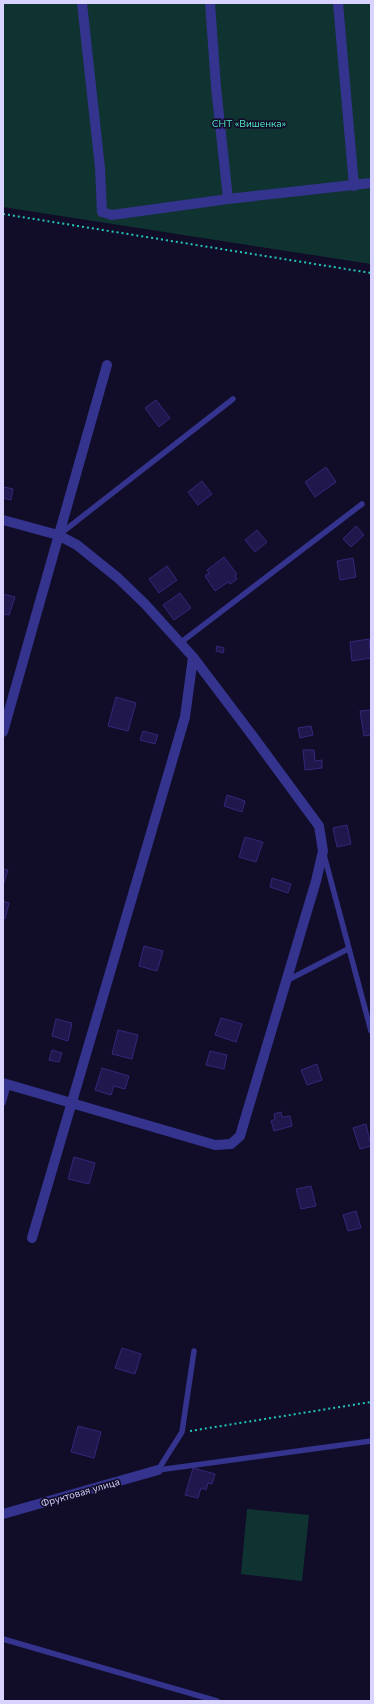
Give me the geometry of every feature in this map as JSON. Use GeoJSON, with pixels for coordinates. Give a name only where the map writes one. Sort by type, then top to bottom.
{"type":"FeatureCollection","features":[{"type":"Feature","properties":{"kind":"street"},"geometry":{"type":"LineString","coordinates":[[82,3],[100,168],[102,212],[112,215],[228,199],[371,183]]}},
{"type":"Feature","properties":{"kind":"street"},"geometry":{"type":"LineString","coordinates":[[210,3],[216,87],[228,199]]}},
{"type":"Feature","properties":{"kind":"street"},"geometry":{"type":"LineString","coordinates":[[338,3],[354,186]]}},
{"type":"Feature","properties":{"kind":"street"},"geometry":{"type":"LineString","coordinates":[[3,732],[106,365]]}},
{"type":"Feature","properties":{"kind":"street"},"geometry":{"type":"LineString","coordinates":[[3,520],[58,536],[77,545],[118,578],[145,604],[193,657],[319,826],[322,851],[316,881],[240,1136],[231,1144],[215,1145],[6,1084]]}},
{"type":"Feature","properties":{"kind":"street"},"geometry":{"type":"LineString","coordinates":[[32,1238],[185,716],[193,657]]}},
{"type":"Feature","properties":{"kind":"street","name":"Фруктовая улица"},"geometry":{"type":"LineString","coordinates":[[3,1514],[158,1470]]}},
{"type":"Feature","properties":{"kind":"lane"},"geometry":{"type":"LineString","coordinates":[[58,536],[233,399]]}},
{"type":"Feature","properties":{"kind":"lane"},"geometry":{"type":"LineString","coordinates":[[180,643],[362,504]]}},
{"type":"Feature","properties":{"kind":"lane"},"geometry":{"type":"LineString","coordinates":[[322,851],[371,1031]]}},
{"type":"Feature","properties":{"kind":"lane"},"geometry":{"type":"LineString","coordinates":[[286,981],[348,949]]}},
{"type":"Feature","properties":{"kind":"lane"},"geometry":{"type":"LineString","coordinates":[[3,1103],[6,1084]]}},
{"type":"Feature","properties":{"kind":"lane"},"geometry":{"type":"LineString","coordinates":[[158,1470],[182,1432],[194,1351]]}},
{"type":"Feature","properties":{"kind":"lane"},"geometry":{"type":"LineString","coordinates":[[158,1470],[371,1441]]}},
{"type":"Feature","properties":{"kind":"lane"},"geometry":{"type":"LineString","coordinates":[[3,1640],[216,1701]]}},
{"type":"Feature","properties":{"kind":"path"},"geometry":{"type":"LineString","coordinates":[[3,214],[371,273]]}},
{"type":"Feature","properties":{"kind":"path"},"geometry":{"type":"LineString","coordinates":[[182,1432],[371,1402]]}},
{"type":"Feature","properties":{"kind":"green space","name":"СНТ «Вишенка»"},"geometry":{"type":"Polygon","coordinates":[[[3,3],[371,3],[371,264],[3,207],[3,3]]]}},
{"type":"Feature","properties":{"kind":"green space"},"geometry":{"type":"Polygon","coordinates":[[[247,1509],[309,1515],[302,1581],[241,1574],[247,1509]]]}},
{"type":"Feature","properties":{"kind":"building"},"geometry":{"type":"Polygon","coordinates":[[[156,400],[170,418],[159,427],[145,408],[156,400]]]}},
{"type":"Feature","properties":{"kind":"building"},"geometry":{"type":"Polygon","coordinates":[[[326,467],[336,482],[315,497],[305,482],[326,467]]]}},
{"type":"Feature","properties":{"kind":"building"},"geometry":{"type":"Polygon","coordinates":[[[202,481],[212,494],[198,505],[188,492],[202,481]]]}},
{"type":"Feature","properties":{"kind":"building"},"geometry":{"type":"Polygon","coordinates":[[[4,487],[13,489],[11,500],[3,498],[4,487]]]}},
{"type":"Feature","properties":{"kind":"building"},"geometry":{"type":"Polygon","coordinates":[[[356,526],[364,535],[351,547],[343,539],[356,526]]]}},
{"type":"Feature","properties":{"kind":"building"},"geometry":{"type":"Polygon","coordinates":[[[257,530],[267,542],[255,552],[245,540],[257,530]]]}},
{"type":"Feature","properties":{"kind":"building"},"geometry":{"type":"Polygon","coordinates":[[[224,557],[237,574],[235,576],[237,579],[230,584],[228,582],[215,591],[205,576],[209,573],[207,570],[224,557]]]}},
{"type":"Feature","properties":{"kind":"building"},"geometry":{"type":"Polygon","coordinates":[[[353,558],[356,577],[340,580],[337,561],[353,558]]]}},
{"type":"Feature","properties":{"kind":"building"},"geometry":{"type":"Polygon","coordinates":[[[167,566],[177,580],[159,593],[149,579],[167,566]]]}},
{"type":"Feature","properties":{"kind":"building"},"geometry":{"type":"Polygon","coordinates":[[[180,593],[191,608],[174,620],[163,605],[180,593]]]}},
{"type":"Feature","properties":{"kind":"building"},"geometry":{"type":"Polygon","coordinates":[[[3,594],[15,597],[9,615],[3,614],[3,594]]]}},
{"type":"Feature","properties":{"kind":"building"},"geometry":{"type":"Polygon","coordinates":[[[369,639],[371,658],[352,661],[350,642],[369,639]]]}},
{"type":"Feature","properties":{"kind":"building"},"geometry":{"type":"Polygon","coordinates":[[[217,646],[224,648],[223,653],[216,651],[217,646]]]}},
{"type":"Feature","properties":{"kind":"building"},"geometry":{"type":"Polygon","coordinates":[[[116,697],[136,703],[128,731],[108,726],[116,697]]]}},
{"type":"Feature","properties":{"kind":"building"},"geometry":{"type":"Polygon","coordinates":[[[371,710],[371,735],[364,736],[360,711],[371,710]]]}},
{"type":"Feature","properties":{"kind":"building"},"geometry":{"type":"Polygon","coordinates":[[[311,726],[313,735],[300,738],[298,728],[311,726]]]}},
{"type":"Feature","properties":{"kind":"building"},"geometry":{"type":"Polygon","coordinates":[[[143,731],[158,735],[155,744],[140,740],[143,731]]]}},
{"type":"Feature","properties":{"kind":"building"},"geometry":{"type":"Polygon","coordinates":[[[303,750],[314,750],[315,761],[322,760],[322,768],[305,770],[303,750]]]}},
{"type":"Feature","properties":{"kind":"building"},"geometry":{"type":"Polygon","coordinates":[[[227,795],[245,801],[242,812],[224,806],[227,795]]]}},
{"type":"Feature","properties":{"kind":"building"},"geometry":{"type":"Polygon","coordinates":[[[347,825],[351,844],[337,847],[333,828],[347,825]]]}},
{"type":"Feature","properties":{"kind":"building"},"geometry":{"type":"Polygon","coordinates":[[[245,837],[263,842],[256,862],[239,857],[245,837]]]}},
{"type":"Feature","properties":{"kind":"building"},"geometry":{"type":"Polygon","coordinates":[[[3,869],[8,870],[4,883],[3,882],[3,869]]]}},
{"type":"Feature","properties":{"kind":"building"},"geometry":{"type":"Polygon","coordinates":[[[272,878],[291,884],[288,893],[270,887],[272,878]]]}},
{"type":"Feature","properties":{"kind":"building"},"geometry":{"type":"Polygon","coordinates":[[[3,901],[9,903],[5,919],[3,918],[3,901]]]}},
{"type":"Feature","properties":{"kind":"building"},"geometry":{"type":"Polygon","coordinates":[[[144,946],[163,951],[157,971],[139,966],[144,946]]]}},
{"type":"Feature","properties":{"kind":"building"},"geometry":{"type":"Polygon","coordinates":[[[221,1018],[242,1024],[236,1042],[215,1035],[221,1018]]]}},
{"type":"Feature","properties":{"kind":"building"},"geometry":{"type":"Polygon","coordinates":[[[56,1019],[72,1023],[68,1041],[52,1036],[56,1019]]]}},
{"type":"Feature","properties":{"kind":"building"},"geometry":{"type":"Polygon","coordinates":[[[118,1030],[138,1035],[132,1059],[112,1054],[118,1030]]]}},
{"type":"Feature","properties":{"kind":"building"},"geometry":{"type":"Polygon","coordinates":[[[52,1050],[62,1053],[59,1062],[49,1060],[52,1050]]]}},
{"type":"Feature","properties":{"kind":"building"},"geometry":{"type":"Polygon","coordinates":[[[210,1051],[227,1055],[224,1069],[206,1065],[210,1051]]]}},
{"type":"Feature","properties":{"kind":"building"},"geometry":{"type":"Polygon","coordinates":[[[317,1064],[322,1080],[307,1085],[301,1070],[317,1064]]]}},
{"type":"Feature","properties":{"kind":"building"},"geometry":{"type":"Polygon","coordinates":[[[102,1068],[129,1076],[125,1089],[114,1086],[111,1095],[95,1090],[102,1068]]]}},
{"type":"Feature","properties":{"kind":"building"},"geometry":{"type":"Polygon","coordinates":[[[281,1112],[282,1117],[290,1116],[292,1126],[274,1131],[271,1121],[275,1119],[274,1114],[281,1112]]]}},
{"type":"Feature","properties":{"kind":"building"},"geometry":{"type":"Polygon","coordinates":[[[366,1124],[371,1146],[360,1149],[353,1128],[366,1124]]]}},
{"type":"Feature","properties":{"kind":"building"},"geometry":{"type":"Polygon","coordinates":[[[74,1157],[95,1163],[89,1184],[68,1179],[74,1157]]]}},
{"type":"Feature","properties":{"kind":"building"},"geometry":{"type":"Polygon","coordinates":[[[311,1186],[316,1206],[301,1209],[296,1189],[311,1186]]]}},
{"type":"Feature","properties":{"kind":"building"},"geometry":{"type":"Polygon","coordinates":[[[356,1211],[361,1228],[348,1231],[343,1215],[356,1211]]]}},
{"type":"Feature","properties":{"kind":"building"},"geometry":{"type":"Polygon","coordinates":[[[122,1348],[141,1354],[135,1374],[115,1368],[122,1348]]]}},
{"type":"Feature","properties":{"kind":"building"},"geometry":{"type":"Polygon","coordinates":[[[78,1426],[101,1432],[94,1458],[71,1452],[78,1426]]]}},
{"type":"Feature","properties":{"kind":"building"},"geometry":{"type":"Polygon","coordinates":[[[193,1468],[215,1474],[212,1484],[208,1483],[206,1490],[201,1488],[198,1498],[185,1495],[193,1468]]]}}]}
